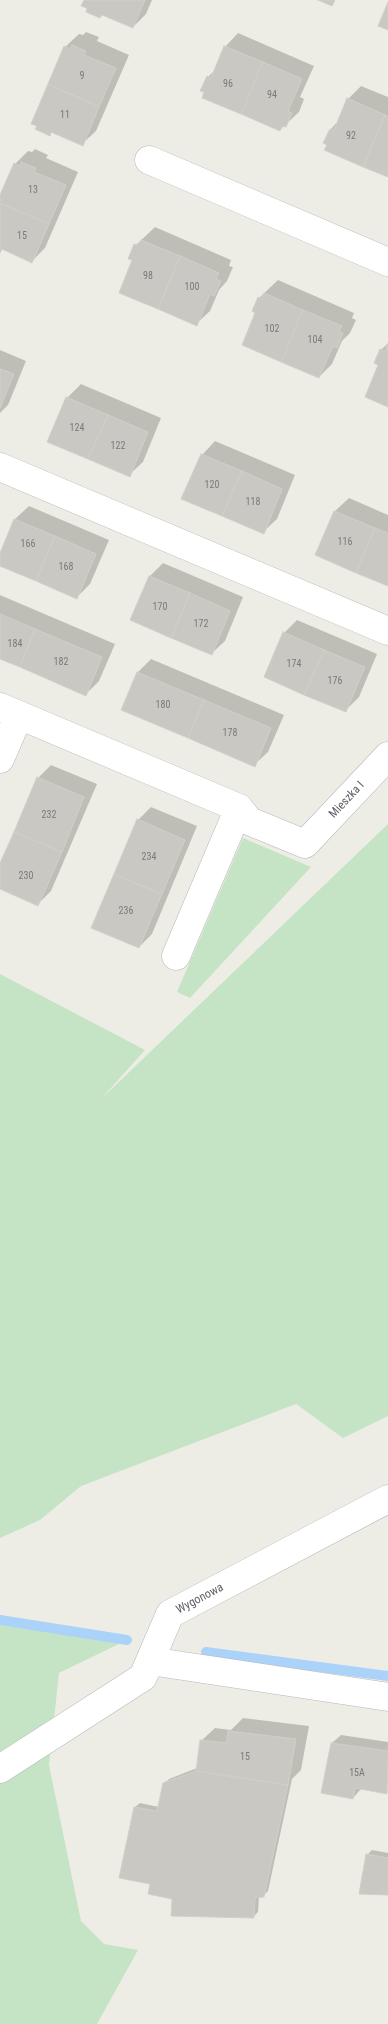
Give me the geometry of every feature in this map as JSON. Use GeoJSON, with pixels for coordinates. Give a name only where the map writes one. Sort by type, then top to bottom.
{"type":"FeatureCollection","features":[{"type":"Feature","properties":{"kind":"street"},"geometry":{"type":"LineString","coordinates":[[148,160],[388,262]]}},
{"type":"Feature","properties":{"kind":"street"},"geometry":{"type":"LineString","coordinates":[[0,467],[388,632]]}},
{"type":"Feature","properties":{"kind":"street"},"geometry":{"type":"LineString","coordinates":[[0,759],[9,711],[239,808],[176,956]]}},
{"type":"Feature","properties":{"kind":"street","name":"Mieszka I"},"geometry":{"type":"LineString","coordinates":[[239,808],[249,821],[305,844],[388,756]]}},
{"type":"Feature","properties":{"kind":"street","name":"Wygonowa"},"geometry":{"type":"LineString","coordinates":[[0,1769],[143,1677],[170,1614],[388,1499]]}},
{"type":"Feature","properties":{"kind":"street"},"geometry":{"type":"LineString","coordinates":[[150,1660],[388,1697]]}},
{"type":"Feature","properties":{"kind":"green space"},"geometry":{"type":"Polygon","coordinates":[[[388,824],[388,1416],[343,1438],[296,1404],[81,1486],[40,1520],[0,1538],[0,974],[145,1050],[101,1099],[388,824]]]}},
{"type":"Feature","properties":{"kind":"green space"},"geometry":{"type":"Polygon","coordinates":[[[243,838],[311,867],[190,998],[177,992],[243,838]]]}},
{"type":"Feature","properties":{"kind":"green space"},"geometry":{"type":"Polygon","coordinates":[[[0,1624],[127,1640],[59,1673],[49,1765],[81,1921],[104,1944],[138,1950],[97,2024],[0,2024],[0,1624]]]}},
{"type":"Feature","properties":{"kind":"building"},"geometry":{"type":"Polygon","coordinates":[[[84,0],[145,0],[133,28],[102,15],[100,18],[86,12],[87,8],[81,6],[84,0]]]}},
{"type":"Feature","properties":{"kind":"building"},"geometry":{"type":"Polygon","coordinates":[[[318,0],[335,0],[332,6],[318,0]]]}},
{"type":"Feature","properties":{"kind":"building"},"geometry":{"type":"Polygon","coordinates":[[[388,2],[388,30],[378,26],[388,2]]]}},
{"type":"Feature","properties":{"kind":"building"},"geometry":{"type":"Polygon","coordinates":[[[72,45],[86,51],[84,55],[116,68],[99,107],[48,84],[64,46],[70,49],[72,45]]]}},
{"type":"Feature","properties":{"kind":"building"},"geometry":{"type":"Polygon","coordinates":[[[224,46],[263,62],[241,114],[202,98],[204,92],[200,91],[207,76],[211,78],[224,46]]]}},
{"type":"Feature","properties":{"kind":"building"},"geometry":{"type":"Polygon","coordinates":[[[263,62],[302,79],[288,111],[292,113],[286,127],[282,126],[280,131],[241,114],[263,62]]]}},
{"type":"Feature","properties":{"kind":"building"},"geometry":{"type":"Polygon","coordinates":[[[48,84],[99,107],[83,146],[51,132],[50,136],[35,129],[37,126],[31,124],[48,84]]]}},
{"type":"Feature","properties":{"kind":"building"},"geometry":{"type":"Polygon","coordinates":[[[347,98],[385,115],[363,167],[324,150],[327,145],[323,143],[330,129],[334,130],[347,98]]]}},
{"type":"Feature","properties":{"kind":"building"},"geometry":{"type":"Polygon","coordinates":[[[385,115],[388,116],[388,177],[363,167],[385,115]]]}},
{"type":"Feature","properties":{"kind":"building"},"geometry":{"type":"Polygon","coordinates":[[[21,162],[36,168],[34,172],[66,185],[49,224],[0,203],[0,195],[14,163],[20,166],[21,162]]]}},
{"type":"Feature","properties":{"kind":"building"},"geometry":{"type":"Polygon","coordinates":[[[0,203],[49,224],[32,263],[2,249],[0,253],[0,203]]]}},
{"type":"Feature","properties":{"kind":"building"},"geometry":{"type":"Polygon","coordinates":[[[141,240],[180,256],[158,309],[119,293],[132,260],[128,259],[134,244],[138,246],[141,240]]]}},
{"type":"Feature","properties":{"kind":"building"},"geometry":{"type":"Polygon","coordinates":[[[180,256],[219,273],[216,279],[221,281],[214,296],[210,294],[197,326],[158,309],[180,256]]]}},
{"type":"Feature","properties":{"kind":"building"},"geometry":{"type":"Polygon","coordinates":[[[264,293],[303,310],[281,362],[242,345],[255,313],[252,311],[258,297],[261,299],[264,293]]]}},
{"type":"Feature","properties":{"kind":"building"},"geometry":{"type":"Polygon","coordinates":[[[303,310],[342,326],[339,332],[343,333],[337,348],[333,346],[319,378],[281,362],[303,310]]]}},
{"type":"Feature","properties":{"kind":"building"},"geometry":{"type":"Polygon","coordinates":[[[387,345],[388,407],[365,397],[378,365],[374,363],[380,349],[385,351],[387,345]]]}},
{"type":"Feature","properties":{"kind":"building"},"geometry":{"type":"Polygon","coordinates":[[[0,369],[14,374],[0,408],[0,369]]]}},
{"type":"Feature","properties":{"kind":"building"},"geometry":{"type":"Polygon","coordinates":[[[66,397],[108,415],[88,459],[47,442],[66,397]]]}},
{"type":"Feature","properties":{"kind":"building"},"geometry":{"type":"Polygon","coordinates":[[[108,415],[148,432],[130,477],[88,459],[108,415]]]}},
{"type":"Feature","properties":{"kind":"building"},"geometry":{"type":"Polygon","coordinates":[[[201,454],[242,471],[222,516],[181,499],[201,454]]]}},
{"type":"Feature","properties":{"kind":"building"},"geometry":{"type":"Polygon","coordinates":[[[242,471],[282,489],[264,534],[222,516],[242,471]]]}},
{"type":"Feature","properties":{"kind":"building"},"geometry":{"type":"Polygon","coordinates":[[[334,511],[375,528],[356,573],[315,555],[334,511]]]}},
{"type":"Feature","properties":{"kind":"building"},"geometry":{"type":"Polygon","coordinates":[[[14,519],[55,536],[36,581],[0,566],[0,553],[14,519]]]}},
{"type":"Feature","properties":{"kind":"building"},"geometry":{"type":"Polygon","coordinates":[[[375,528],[388,533],[388,586],[356,573],[375,528]]]}},
{"type":"Feature","properties":{"kind":"building"},"geometry":{"type":"Polygon","coordinates":[[[55,536],[96,554],[77,599],[36,581],[55,536]]]}},
{"type":"Feature","properties":{"kind":"building"},"geometry":{"type":"Polygon","coordinates":[[[149,576],[190,593],[171,638],[130,620],[149,576]]]}},
{"type":"Feature","properties":{"kind":"building"},"geometry":{"type":"Polygon","coordinates":[[[190,593],[230,611],[212,655],[171,638],[190,593]]]}},
{"type":"Feature","properties":{"kind":"building"},"geometry":{"type":"Polygon","coordinates":[[[0,614],[35,629],[20,667],[0,659],[0,614]]]}},
{"type":"Feature","properties":{"kind":"building"},"geometry":{"type":"Polygon","coordinates":[[[35,629],[102,657],[86,696],[20,667],[35,629]]]}},
{"type":"Feature","properties":{"kind":"building"},"geometry":{"type":"Polygon","coordinates":[[[283,632],[324,650],[304,695],[264,677],[283,632]]]}},
{"type":"Feature","properties":{"kind":"building"},"geometry":{"type":"Polygon","coordinates":[[[324,650],[365,667],[346,712],[304,695],[324,650]]]}},
{"type":"Feature","properties":{"kind":"building"},"geometry":{"type":"Polygon","coordinates":[[[137,672],[204,700],[188,738],[121,710],[137,672]]]}},
{"type":"Feature","properties":{"kind":"building"},"geometry":{"type":"Polygon","coordinates":[[[204,700],[271,728],[255,767],[188,738],[204,700]]]}},
{"type":"Feature","properties":{"kind":"building"},"geometry":{"type":"Polygon","coordinates":[[[37,777],[84,797],[62,852],[14,832],[37,777]]]}},
{"type":"Feature","properties":{"kind":"building"},"geometry":{"type":"Polygon","coordinates":[[[137,819],[185,840],[162,894],[114,874],[137,819]]]}},
{"type":"Feature","properties":{"kind":"building"},"geometry":{"type":"Polygon","coordinates":[[[14,832],[62,852],[38,906],[0,889],[0,863],[14,832]]]}},
{"type":"Feature","properties":{"kind":"building"},"geometry":{"type":"Polygon","coordinates":[[[114,874],[162,894],[139,948],[91,928],[114,874]]]}},
{"type":"Feature","properties":{"kind":"building"},"geometry":{"type":"Polygon","coordinates":[[[228,1731],[296,1739],[288,1785],[196,1771],[200,1740],[226,1743],[228,1731]]]}},
{"type":"Feature","properties":{"kind":"building"},"geometry":{"type":"Polygon","coordinates":[[[331,1743],[388,1751],[387,1794],[355,1788],[353,1799],[321,1793],[331,1743]]]}},
{"type":"Feature","properties":{"kind":"building"},"geometry":{"type":"Polygon","coordinates":[[[196,1771],[288,1785],[264,1897],[255,1898],[254,1918],[171,1916],[172,1899],[148,1894],[150,1884],[119,1878],[134,1807],[157,1811],[163,1783],[196,1771]]]}},
{"type":"Feature","properties":{"kind":"building"},"geometry":{"type":"Polygon","coordinates":[[[366,1854],[388,1858],[388,1895],[359,1894],[366,1854]]]}},
{"type":"Feature","properties":{"kind":"waterway"},"geometry":{"type":"LineString","coordinates":[[0,1620],[127,1640]]}},
{"type":"Feature","properties":{"kind":"waterway"},"geometry":{"type":"LineString","coordinates":[[206,1652],[388,1676]]}}]}
